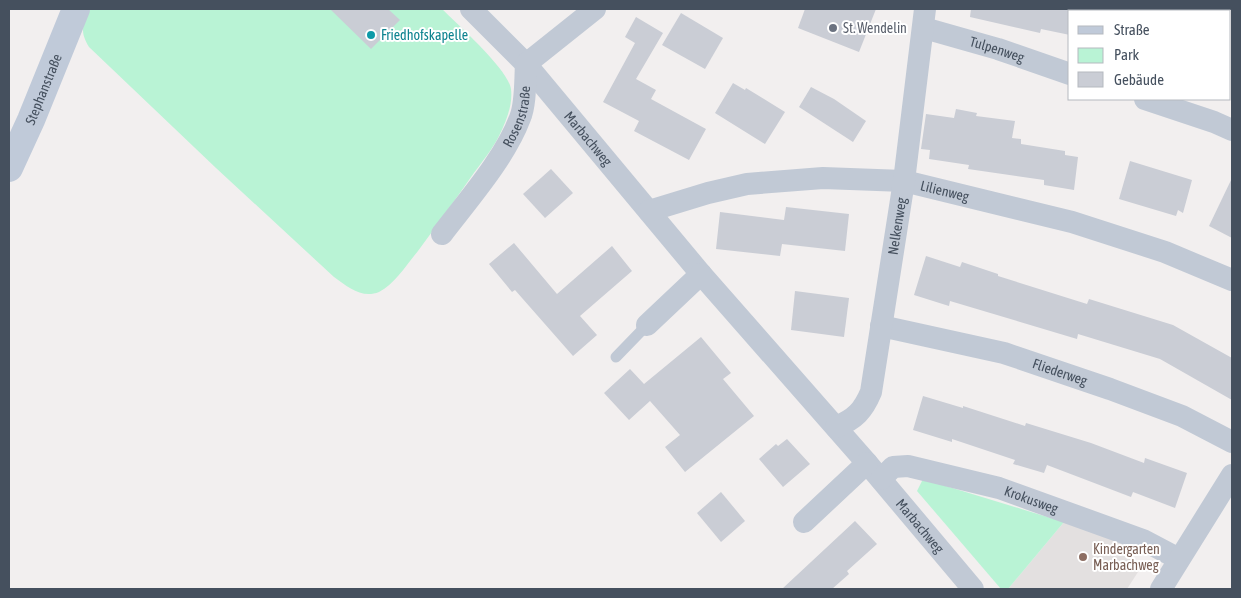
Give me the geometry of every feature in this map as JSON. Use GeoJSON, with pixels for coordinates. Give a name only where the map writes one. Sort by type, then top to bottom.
{"type":"FeatureCollection","features":[{"type":"Feature","properties":{"kind":"street","name":"Stephanstraße"},"geometry":{"type":"LineString","coordinates":[[9,168],[31,120],[76,9]]}},
{"type":"Feature","properties":{"kind":"street","name":"Marbachweg"},"geometry":{"type":"LineString","coordinates":[[471,9],[526,64],[701,274],[874,471],[973,589]]}},
{"type":"Feature","properties":{"kind":"street"},"geometry":{"type":"LineString","coordinates":[[526,64],[595,9]]}},
{"type":"Feature","properties":{"kind":"street","name":"Tulpenweg"},"geometry":{"type":"LineString","coordinates":[[924,18],[998,50],[1068,73]]}},
{"type":"Feature","properties":{"kind":"street","name":"Nelkenweg"},"geometry":{"type":"LineString","coordinates":[[836,428],[857,416],[866,405],[871,392],[904,181],[924,18]]}},
{"type":"Feature","properties":{"kind":"street","name":"Rosenstraße"},"geometry":{"type":"LineString","coordinates":[[442,234],[511,137],[521,116],[526,64]]}},
{"type":"Feature","properties":{"kind":"street"},"geometry":{"type":"LineString","coordinates":[[1148,100],[1232,130]]}},
{"type":"Feature","properties":{"kind":"street","name":"Lilienweg"},"geometry":{"type":"LineString","coordinates":[[649,211],[708,193],[747,184],[823,178],[904,181],[1072,222],[1165,252],[1232,280]]}},
{"type":"Feature","properties":{"kind":"street"},"geometry":{"type":"LineString","coordinates":[[647,324],[701,274]]}},
{"type":"Feature","properties":{"kind":"street","name":"Fliederweg"},"geometry":{"type":"LineString","coordinates":[[881,326],[1004,353],[1182,416],[1232,442]]}},
{"type":"Feature","properties":{"kind":"street","name":"Krokusweg"},"geometry":{"type":"LineString","coordinates":[[874,471],[908,466],[1000,488],[1143,540],[1179,559]]}},
{"type":"Feature","properties":{"kind":"street"},"geometry":{"type":"LineString","coordinates":[[804,522],[874,471]]}},
{"type":"Feature","properties":{"kind":"street"},"geometry":{"type":"LineString","coordinates":[[1161,589],[1232,475]]}},
{"type":"Feature","properties":{"kind":"lane"},"geometry":{"type":"LineString","coordinates":[[616,357],[647,324]]}},
{"type":"Feature","properties":{"kind":"shaded area","name":"Kindergarten Marbachweg"},"geometry":{"type":"Polygon","coordinates":[[[1064,522],[1123,542],[1138,572],[1127,589],[1008,589],[1064,522]]]}},
{"type":"Feature","properties":{"kind":"green space"},"geometry":{"type":"Polygon","coordinates":[[[90,9],[442,9],[492,59],[508,80],[511,89],[510,107],[504,125],[493,146],[405,268],[390,284],[379,292],[373,294],[361,293],[334,277],[89,47],[83,28],[90,9]]]}},
{"type":"Feature","properties":{"kind":"green space"},"geometry":{"type":"Polygon","coordinates":[[[923,479],[1064,522],[1008,589],[1001,589],[917,491],[923,479]]]}},
{"type":"Feature","properties":{"kind":"building","name":"Friedhofskapelle"},"geometry":{"type":"Polygon","coordinates":[[[330,9],[388,9],[400,20],[371,49],[330,9]]]}},
{"type":"Feature","properties":{"kind":"building","name":"St. Wendelin"},"geometry":{"type":"Polygon","coordinates":[[[805,9],[876,9],[859,52],[798,28],[805,9]]]}},
{"type":"Feature","properties":{"kind":"building"},"geometry":{"type":"Polygon","coordinates":[[[971,9],[1070,9],[1068,10],[1068,35],[1041,29],[1040,33],[970,17],[971,9]]]}},
{"type":"Feature","properties":{"kind":"building"},"geometry":{"type":"Polygon","coordinates":[[[681,13],[723,38],[705,69],[662,45],[681,13]]]}},
{"type":"Feature","properties":{"kind":"building"},"geometry":{"type":"Polygon","coordinates":[[[636,17],[663,33],[636,79],[656,90],[651,99],[706,129],[689,160],[634,131],[639,121],[603,102],[635,43],[625,37],[636,17]]]}},
{"type":"Feature","properties":{"kind":"building"},"geometry":{"type":"Polygon","coordinates":[[[733,83],[745,90],[746,88],[785,112],[765,144],[715,113],[733,83]]]}},
{"type":"Feature","properties":{"kind":"building"},"geometry":{"type":"Polygon","coordinates":[[[811,87],[834,99],[866,121],[853,142],[799,107],[811,87]]]}},
{"type":"Feature","properties":{"kind":"building"},"geometry":{"type":"Polygon","coordinates":[[[956,109],[977,113],[976,116],[1015,121],[1012,138],[1021,139],[1021,144],[1065,151],[1065,155],[1078,157],[1074,190],[1044,185],[1044,180],[968,169],[969,165],[929,159],[930,150],[921,149],[926,114],[954,118],[956,109]]]}},
{"type":"Feature","properties":{"kind":"building"},"geometry":{"type":"Polygon","coordinates":[[[1130,161],[1192,180],[1183,213],[1178,210],[1176,216],[1119,199],[1130,161]]]}},
{"type":"Feature","properties":{"kind":"building"},"geometry":{"type":"Polygon","coordinates":[[[551,169],[573,193],[545,218],[523,194],[551,169]]]}},
{"type":"Feature","properties":{"kind":"building"},"geometry":{"type":"Polygon","coordinates":[[[1232,178],[1232,238],[1209,226],[1232,178]]]}},
{"type":"Feature","properties":{"kind":"building"},"geometry":{"type":"Polygon","coordinates":[[[786,207],[849,214],[845,251],[782,244],[780,256],[716,249],[720,212],[784,220],[786,207]]]}},
{"type":"Feature","properties":{"kind":"building"},"geometry":{"type":"Polygon","coordinates":[[[514,243],[557,294],[612,246],[632,271],[580,316],[597,335],[573,356],[515,290],[512,292],[489,264],[514,243]]]}},
{"type":"Feature","properties":{"kind":"building"},"geometry":{"type":"Polygon","coordinates":[[[926,256],[960,267],[962,262],[998,274],[998,276],[1087,304],[1089,299],[1173,325],[1232,358],[1232,400],[1160,359],[1078,334],[1077,339],[950,301],[949,306],[914,295],[926,256]]]}},
{"type":"Feature","properties":{"kind":"building"},"geometry":{"type":"Polygon","coordinates":[[[795,291],[849,298],[844,337],[791,330],[795,291]]]}},
{"type":"Feature","properties":{"kind":"building"},"geometry":{"type":"Polygon","coordinates":[[[701,337],[731,373],[723,379],[754,416],[685,472],[665,447],[680,435],[650,401],[629,420],[604,393],[630,369],[644,384],[701,337]]]}},
{"type":"Feature","properties":{"kind":"building"},"geometry":{"type":"Polygon","coordinates":[[[923,396],[963,408],[963,406],[1025,426],[1026,423],[1091,443],[1144,463],[1145,458],[1187,473],[1175,508],[1133,492],[1131,497],[1047,465],[1044,473],[1013,464],[1015,460],[952,439],[952,442],[913,430],[923,396]]]}},
{"type":"Feature","properties":{"kind":"building"},"geometry":{"type":"Polygon","coordinates":[[[787,439],[810,464],[783,487],[759,459],[776,444],[778,446],[787,439]]]}},
{"type":"Feature","properties":{"kind":"building"},"geometry":{"type":"Polygon","coordinates":[[[721,492],[745,521],[721,542],[697,513],[721,492]]]}},
{"type":"Feature","properties":{"kind":"building"},"geometry":{"type":"Polygon","coordinates":[[[855,521],[877,544],[847,571],[849,574],[832,589],[782,589],[855,521]]]}},
{"type":"Feature","properties":{"kind":"place","name":"St. Wendelin"},"geometry":{"type":"Point","coordinates":[833,28]}},
{"type":"Feature","properties":{"kind":"place","name":"Friedhofskapelle"},"geometry":{"type":"Point","coordinates":[371,35]}},
{"type":"Feature","properties":{"kind":"place","name":"Kindergarten Marbachweg"},"geometry":{"type":"Point","coordinates":[1083,557]}}]}
